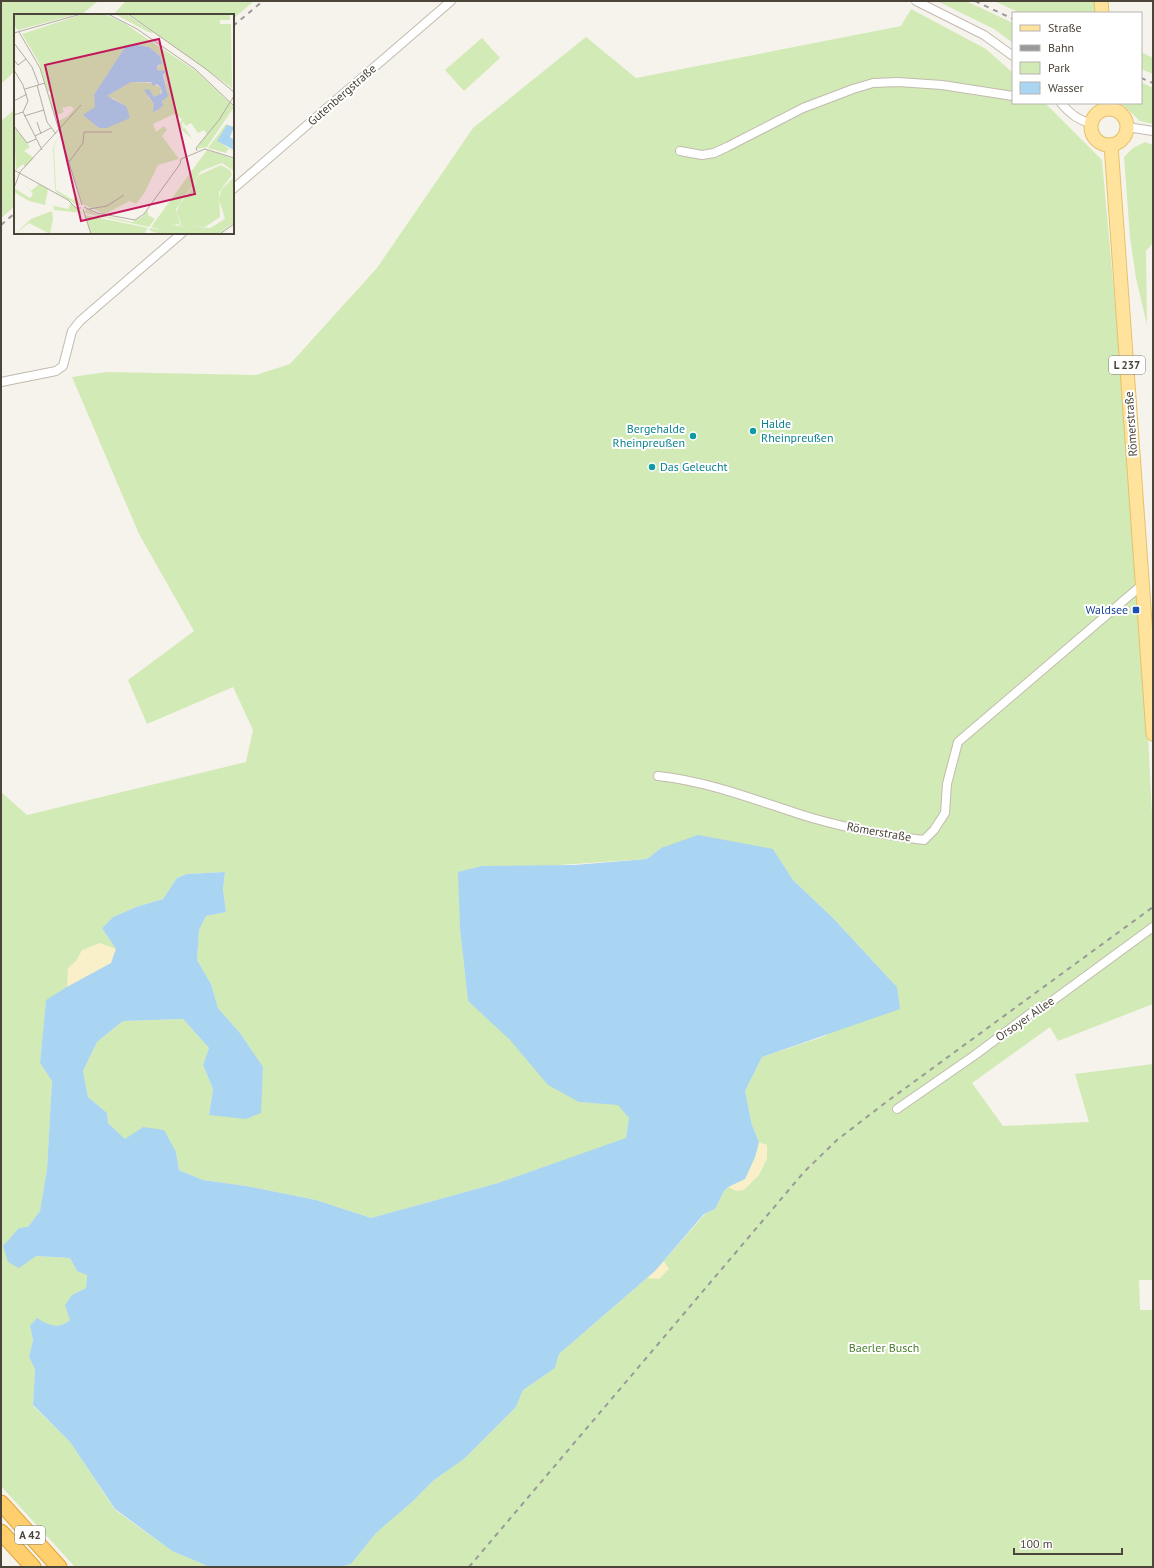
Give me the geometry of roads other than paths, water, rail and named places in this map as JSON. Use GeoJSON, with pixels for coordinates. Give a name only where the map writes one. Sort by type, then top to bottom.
{"type":"FeatureCollection","features":[{"type":"Feature","properties":{"kind":"highway","name":"A 42"},"geometry":{"type":"LineString","coordinates":[[1,1503],[59,1567]]}},
{"type":"Feature","properties":{"kind":"highway","name":"A 42"},"geometry":{"type":"LineString","coordinates":[[1,1532],[33,1567]]}},
{"type":"Feature","properties":{"kind":"main road"},"geometry":{"type":"LineString","coordinates":[[1101,1],[1102,12]]}},
{"type":"Feature","properties":{"kind":"main road"},"geometry":{"type":"LineString","coordinates":[[1109,106],[1124,116],[1127,128],[1124,137],[1120,141],[1111,145],[1100,143],[1095,139],[1092,135],[1090,124],[1092,119],[1099,111],[1109,106]]}},
{"type":"Feature","properties":{"kind":"main road","name":"Römerstraße"},"geometry":{"type":"LineString","coordinates":[[1111,145],[1153,734]]}},
{"type":"Feature","properties":{"kind":"street","name":"Gutenbergstraße"},"geometry":{"type":"LineString","coordinates":[[234,188],[451,1]]}},
{"type":"Feature","properties":{"kind":"street"},"geometry":{"type":"LineString","coordinates":[[916,1],[984,35],[1012,55]]}},
{"type":"Feature","properties":{"kind":"street"},"geometry":{"type":"LineString","coordinates":[[680,151],[702,155],[714,153],[727,148],[803,108],[873,83],[898,82],[942,85],[1012,96]]}},
{"type":"Feature","properties":{"kind":"street"},"geometry":{"type":"LineString","coordinates":[[1062,104],[1073,116],[1090,124]]}},
{"type":"Feature","properties":{"kind":"street"},"geometry":{"type":"LineString","coordinates":[[1127,128],[1153,131]]}},
{"type":"Feature","properties":{"kind":"street"},"geometry":{"type":"LineString","coordinates":[[1,382],[56,371],[63,366],[70,336],[80,321],[181,234]]}},
{"type":"Feature","properties":{"kind":"street","name":"Römerstraße"},"geometry":{"type":"LineString","coordinates":[[658,776],[684,779],[856,829],[924,840],[934,830],[945,812],[947,784],[958,742],[1143,584]]}},
{"type":"Feature","properties":{"kind":"street","name":"Orsoyer Allee"},"geometry":{"type":"LineString","coordinates":[[896,1109],[969,1059],[1031,1013],[1048,1004],[1153,927]]}},
{"type":"Feature","properties":{"kind":"water"},"geometry":{"type":"Polygon","coordinates":[[[698,835],[773,849],[793,880],[832,917],[897,987],[900,1009],[762,1057],[745,1091],[752,1125],[759,1142],[755,1157],[745,1179],[728,1187],[724,1191],[715,1209],[704,1214],[655,1271],[559,1354],[555,1368],[523,1390],[516,1407],[464,1459],[434,1480],[412,1502],[376,1533],[351,1564],[340,1567],[210,1567],[172,1551],[115,1509],[70,1442],[33,1405],[35,1369],[29,1357],[33,1340],[30,1326],[37,1318],[45,1323],[58,1326],[70,1320],[65,1305],[72,1295],[86,1288],[87,1275],[77,1271],[70,1258],[36,1256],[19,1268],[8,1262],[3,1246],[19,1228],[28,1227],[40,1211],[47,1169],[52,1081],[40,1063],[46,1000],[111,963],[116,949],[102,928],[113,917],[136,907],[163,899],[177,878],[187,874],[225,872],[223,889],[226,912],[206,916],[199,930],[197,960],[211,984],[218,1008],[240,1033],[263,1067],[261,1113],[246,1119],[209,1115],[213,1089],[203,1065],[209,1048],[183,1019],[123,1021],[97,1042],[83,1071],[88,1097],[107,1113],[108,1123],[125,1139],[143,1127],[164,1130],[176,1152],[179,1170],[203,1180],[246,1186],[316,1200],[371,1218],[498,1183],[626,1138],[629,1118],[618,1105],[579,1102],[548,1085],[510,1040],[468,1001],[460,929],[458,872],[482,866],[575,865],[647,859],[661,848],[698,835]]]}},
{"type":"Feature","properties":{"kind":"railway"},"geometry":{"type":"LineString","coordinates":[[234,25],[263,1]]}},
{"type":"Feature","properties":{"kind":"railway"},"geometry":{"type":"LineString","coordinates":[[975,1],[1012,19]]}},
{"type":"Feature","properties":{"kind":"railway"},"geometry":{"type":"LineString","coordinates":[[1142,78],[1153,83]]}},
{"type":"Feature","properties":{"kind":"railway"},"geometry":{"type":"LineString","coordinates":[[1,225],[14,214]]}},
{"type":"Feature","properties":{"kind":"railway"},"geometry":{"type":"LineString","coordinates":[[469,1567],[804,1172],[837,1140],[885,1103],[1153,907]]}},
{"type":"Feature","properties":{"kind":"place","name":"Halde Rheinpreußen"},"geometry":{"type":"Point","coordinates":[753,431]}},
{"type":"Feature","properties":{"kind":"place","name":"Bergehalde Rheinpreußen"},"geometry":{"type":"Point","coordinates":[693,436]}},
{"type":"Feature","properties":{"kind":"place","name":"Das Geleucht"},"geometry":{"type":"Point","coordinates":[652,467]}},
{"type":"Feature","properties":{"kind":"place","name":"Waldsee"},"geometry":{"type":"Point","coordinates":[1136,610]}},
{"type":"Feature","properties":{"kind":"park label","name":"Baerler Busch"},"geometry":{"type":"Point","coordinates":[884,1348]}}]}
